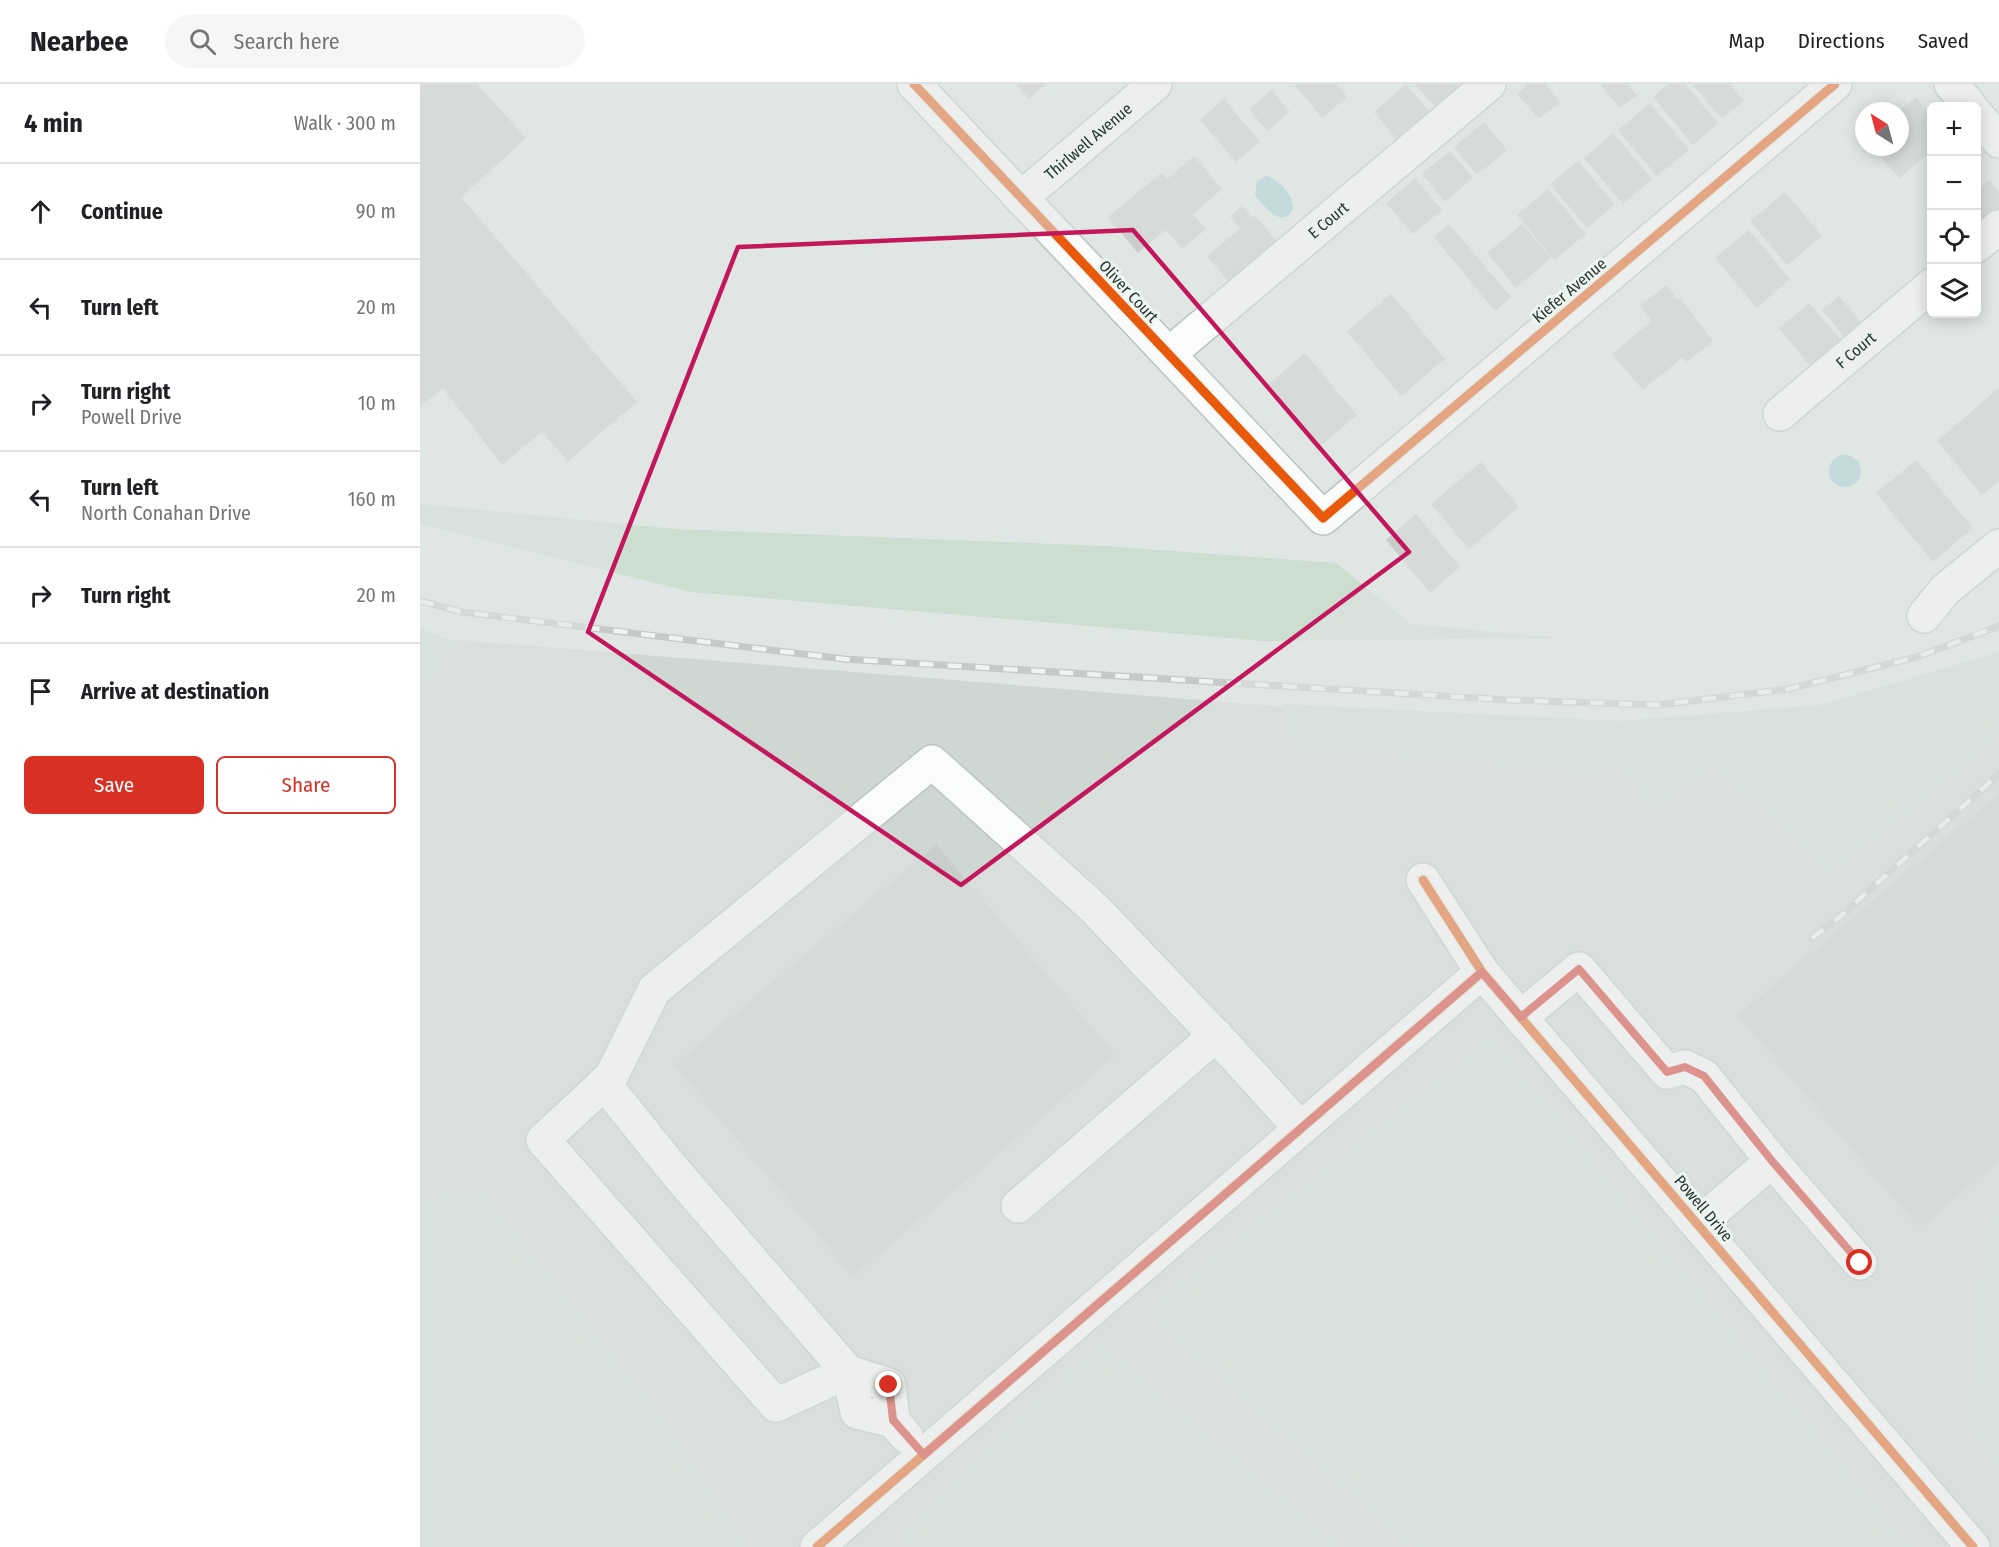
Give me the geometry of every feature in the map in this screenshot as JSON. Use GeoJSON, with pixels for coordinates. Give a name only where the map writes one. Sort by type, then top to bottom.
{"type":"FeatureCollection","features":[{"type":"Feature","properties":{"kind":"street","name":"Oliver Court"},"geometry":{"type":"LineString","coordinates":[[914,84],[1323,518]]}},
{"type":"Feature","properties":{"kind":"street","name":"Thirlwell Avenue"},"geometry":{"type":"LineString","coordinates":[[1021,198],[1155,84]]}},
{"type":"Feature","properties":{"kind":"street","name":"E Court"},"geometry":{"type":"LineString","coordinates":[[1169,354],[1489,84]]}},
{"type":"Feature","properties":{"kind":"street","name":"Kiefer Avenue"},"geometry":{"type":"LineString","coordinates":[[1323,518],[1835,84]]}},
{"type":"Feature","properties":{"kind":"street"},"geometry":{"type":"LineString","coordinates":[[1951,84],[1967,102]]}},
{"type":"Feature","properties":{"kind":"street"},"geometry":{"type":"LineString","coordinates":[[1981,119],[1999,141]]}},
{"type":"Feature","properties":{"kind":"street"},"geometry":{"type":"LineString","coordinates":[[1981,243],[1999,227]]}},
{"type":"Feature","properties":{"kind":"street","name":"F Court"},"geometry":{"type":"LineString","coordinates":[[1780,414],[1927,289]]}},
{"type":"Feature","properties":{"kind":"street"},"geometry":{"type":"LineString","coordinates":[[1924,616],[1947,589],[1999,546]]}},
{"type":"Feature","properties":{"kind":"street"},"geometry":{"type":"LineString","coordinates":[[848,1372],[776,1405],[543,1140],[611,1077],[654,990],[932,762],[1094,908],[1216,1035],[1301,1130]]}},
{"type":"Feature","properties":{"kind":"street","name":"Powell Drive"},"geometry":{"type":"LineString","coordinates":[[1424,880],[1482,972],[1973,1547]]}},
{"type":"Feature","properties":{"kind":"street"},"geometry":{"type":"LineString","coordinates":[[1521,1017],[1579,969],[1667,1072],[1685,1067],[1704,1076],[1772,1161],[1860,1263]]}},
{"type":"Feature","properties":{"kind":"street"},"geometry":{"type":"LineString","coordinates":[[817,1547],[1482,972]]}},
{"type":"Feature","properties":{"kind":"street"},"geometry":{"type":"LineString","coordinates":[[1018,1206],[1216,1035]]}},
{"type":"Feature","properties":{"kind":"street"},"geometry":{"type":"LineString","coordinates":[[604,1083],[673,1169],[848,1372],[889,1385],[893,1420],[924,1455]]}},
{"type":"Feature","properties":{"kind":"street"},"geometry":{"type":"LineString","coordinates":[[1698,1224],[1772,1161]]}},
{"type":"Feature","properties":{"kind":"highlighted area"},"geometry":{"type":"Polygon","coordinates":[[[1133,230],[1409,552],[961,885],[588,632],[738,247],[1133,230]]]}},
{"type":"Feature","properties":{"kind":"shaded area"},"geometry":{"type":"Polygon","coordinates":[[[420,637],[1646,736],[1999,706],[1999,1547],[420,1547],[420,637]]]}},
{"type":"Feature","properties":{"kind":"green space"},"geometry":{"type":"Polygon","coordinates":[[[420,504],[675,529],[1104,546],[1336,563],[1411,624],[1562,638],[1263,641],[691,592],[420,524],[420,504]]]}},
{"type":"Feature","properties":{"kind":"green space"},"geometry":{"type":"Polygon","coordinates":[[[420,628],[451,640],[432,674],[420,671],[420,628]]]}},
{"type":"Feature","properties":{"kind":"green space"},"geometry":{"type":"Polygon","coordinates":[[[1999,652],[1999,732],[1885,827],[1828,867],[1714,759],[1654,803],[1625,767],[1577,770],[1472,757],[1299,746],[1283,704],[1619,721],[1820,705],[1999,652]]]}},
{"type":"Feature","properties":{"kind":"green space"},"geometry":{"type":"Polygon","coordinates":[[[1491,1042],[1905,1547],[1417,1547],[1149,1312],[1491,1042]]]}},
{"type":"Feature","properties":{"kind":"green space"},"geometry":{"type":"Polygon","coordinates":[[[483,1197],[658,1417],[742,1543],[738,1547],[420,1547],[420,1201],[483,1197]]]}},
{"type":"Feature","properties":{"kind":"green space"},"geometry":{"type":"Polygon","coordinates":[[[1999,1218],[1999,1465],[1974,1427],[1987,1228],[1999,1218]]]}},
{"type":"Feature","properties":{"kind":"green space"},"geometry":{"type":"Polygon","coordinates":[[[1100,1348],[1335,1547],[916,1547],[904,1533],[1100,1348]]]}},
{"type":"Feature","properties":{"kind":"water"},"geometry":{"type":"Polygon","coordinates":[[[1266,176],[1280,184],[1291,198],[1293,208],[1284,217],[1274,214],[1255,195],[1257,181],[1266,176]]]}},
{"type":"Feature","properties":{"kind":"water"},"geometry":{"type":"Polygon","coordinates":[[[1845,455],[1857,459],[1861,471],[1857,483],[1845,487],[1833,483],[1829,471],[1833,459],[1845,455]]]}},
{"type":"Feature","properties":{"kind":"building"},"geometry":{"type":"Polygon","coordinates":[[[420,84],[476,84],[525,138],[458,199],[461,198],[636,402],[568,460],[542,431],[502,464],[443,387],[420,406],[420,84]]]}},
{"type":"Feature","properties":{"kind":"building"},"geometry":{"type":"Polygon","coordinates":[[[1017,84],[1045,84],[1029,98],[1017,84]]]}},
{"type":"Feature","properties":{"kind":"building"},"geometry":{"type":"Polygon","coordinates":[[[1295,84],[1336,84],[1346,97],[1322,117],[1295,84]]]}},
{"type":"Feature","properties":{"kind":"building"},"geometry":{"type":"Polygon","coordinates":[[[1416,84],[1456,84],[1459,88],[1436,107],[1416,84]]]}},
{"type":"Feature","properties":{"kind":"building"},"geometry":{"type":"Polygon","coordinates":[[[1529,84],[1544,84],[1559,102],[1539,118],[1518,94],[1529,84]]]}},
{"type":"Feature","properties":{"kind":"building"},"geometry":{"type":"Polygon","coordinates":[[[1601,84],[1627,84],[1636,95],[1620,107],[1601,84]]]}},
{"type":"Feature","properties":{"kind":"building"},"geometry":{"type":"Polygon","coordinates":[[[1669,84],[1684,84],[1717,123],[1693,144],[1654,97],[1669,84]]]}},
{"type":"Feature","properties":{"kind":"building"},"geometry":{"type":"Polygon","coordinates":[[[1693,84],[1729,84],[1743,101],[1722,118],[1693,84]]]}},
{"type":"Feature","properties":{"kind":"building"},"geometry":{"type":"Polygon","coordinates":[[[1406,85],[1432,116],[1400,142],[1375,112],[1406,85]]]}},
{"type":"Feature","properties":{"kind":"building"},"geometry":{"type":"Polygon","coordinates":[[[1271,91],[1289,112],[1267,130],[1250,109],[1271,91]]]}},
{"type":"Feature","properties":{"kind":"building"},"geometry":{"type":"Polygon","coordinates":[[[1916,98],[1927,111],[1927,154],[1899,177],[1881,156],[1909,156],[1909,104],[1916,98]]]}},
{"type":"Feature","properties":{"kind":"building"},"geometry":{"type":"Polygon","coordinates":[[[1224,100],[1259,142],[1236,161],[1201,120],[1224,100]]]}},
{"type":"Feature","properties":{"kind":"building"},"geometry":{"type":"Polygon","coordinates":[[[1650,104],[1688,150],[1657,175],[1619,130],[1650,104]]]}},
{"type":"Feature","properties":{"kind":"building"},"geometry":{"type":"Polygon","coordinates":[[[1484,123],[1506,150],[1477,174],[1455,147],[1484,123]]]}},
{"type":"Feature","properties":{"kind":"building"},"geometry":{"type":"Polygon","coordinates":[[[1613,134],[1651,179],[1623,203],[1585,158],[1613,134]]]}},
{"type":"Feature","properties":{"kind":"building"},"geometry":{"type":"Polygon","coordinates":[[[1450,152],[1472,178],[1445,201],[1423,174],[1450,152]]]}},
{"type":"Feature","properties":{"kind":"building"},"geometry":{"type":"Polygon","coordinates":[[[1194,157],[1221,189],[1192,214],[1205,229],[1182,248],[1166,229],[1138,252],[1109,217],[1161,174],[1167,180],[1194,157]]]}},
{"type":"Feature","properties":{"kind":"building"},"geometry":{"type":"Polygon","coordinates":[[[1578,162],[1614,205],[1587,227],[1551,184],[1578,162]]]}},
{"type":"Feature","properties":{"kind":"building"},"geometry":{"type":"Polygon","coordinates":[[[1415,179],[1441,210],[1413,233],[1387,203],[1415,179]]]}},
{"type":"Feature","properties":{"kind":"building"},"geometry":{"type":"Polygon","coordinates":[[[1989,181],[1999,193],[1999,210],[1981,225],[1981,210],[1981,188],[1989,181]]]}},
{"type":"Feature","properties":{"kind":"building"},"geometry":{"type":"Polygon","coordinates":[[[1548,190],[1585,234],[1554,259],[1518,215],[1548,190]]]}},
{"type":"Feature","properties":{"kind":"building"},"geometry":{"type":"Polygon","coordinates":[[[1785,193],[1821,236],[1787,264],[1751,221],[1785,193]]]}},
{"type":"Feature","properties":{"kind":"building"},"geometry":{"type":"Polygon","coordinates":[[[1242,207],[1253,219],[1255,217],[1281,247],[1234,287],[1208,256],[1241,229],[1231,216],[1242,207]]]}},
{"type":"Feature","properties":{"kind":"building"},"geometry":{"type":"Polygon","coordinates":[[[1449,225],[1510,297],[1495,310],[1435,237],[1449,225]]]}},
{"type":"Feature","properties":{"kind":"building"},"geometry":{"type":"Polygon","coordinates":[[[1522,225],[1550,258],[1516,287],[1488,253],[1522,225]]]}},
{"type":"Feature","properties":{"kind":"building"},"geometry":{"type":"Polygon","coordinates":[[[1749,231],[1789,279],[1757,307],[1716,258],[1749,231]]]}},
{"type":"Feature","properties":{"kind":"building"},"geometry":{"type":"Polygon","coordinates":[[[1666,286],[1678,301],[1680,299],[1712,341],[1687,361],[1683,356],[1643,389],[1613,354],[1653,321],[1641,306],[1666,286]]]}},
{"type":"Feature","properties":{"kind":"building"},"geometry":{"type":"Polygon","coordinates":[[[1391,295],[1444,359],[1401,395],[1348,331],[1391,295]]]}},
{"type":"Feature","properties":{"kind":"building"},"geometry":{"type":"Polygon","coordinates":[[[1839,297],[1861,324],[1846,337],[1823,310],[1839,297]]]}},
{"type":"Feature","properties":{"kind":"building"},"geometry":{"type":"Polygon","coordinates":[[[1809,304],[1840,340],[1810,365],[1780,328],[1809,304]]]}},
{"type":"Feature","properties":{"kind":"building"},"geometry":{"type":"Polygon","coordinates":[[[1305,354],[1356,415],[1317,448],[1266,387],[1305,354]]]}},
{"type":"Feature","properties":{"kind":"building"},"geometry":{"type":"Polygon","coordinates":[[[1999,389],[1999,480],[1982,494],[1938,441],[1999,389]]]}},
{"type":"Feature","properties":{"kind":"building"},"geometry":{"type":"Polygon","coordinates":[[[1916,461],[1972,528],[1933,561],[1877,493],[1916,461]]]}},
{"type":"Feature","properties":{"kind":"building"},"geometry":{"type":"Polygon","coordinates":[[[1481,463],[1518,507],[1469,548],[1432,504],[1481,463]]]}},
{"type":"Feature","properties":{"kind":"building"},"geometry":{"type":"Polygon","coordinates":[[[1416,515],[1459,567],[1430,592],[1387,540],[1416,515]]]}},
{"type":"Feature","properties":{"kind":"building"},"geometry":{"type":"Polygon","coordinates":[[[1999,795],[1999,1160],[1919,1227],[1739,1015],[1999,795]]]}},
{"type":"Feature","properties":{"kind":"building"},"geometry":{"type":"Polygon","coordinates":[[[936,845],[1114,1055],[853,1275],[675,1065],[936,845]]]}},
{"type":"Feature","properties":{"kind":"railway"},"geometry":{"type":"LineString","coordinates":[[420,601],[462,612],[844,659],[1508,700],[1658,705],[1788,689],[1917,657],[1999,626]]}},
{"type":"Feature","properties":{"kind":"railway"},"geometry":{"type":"LineString","coordinates":[[1812,938],[1835,921],[1999,774]]}},
{"type":"Feature","properties":{"kind":"cycle path"},"geometry":{"type":"LineString","coordinates":[[914,84],[1323,518],[1835,84]]}},
{"type":"Feature","properties":{"kind":"cycle path"},"geometry":{"type":"LineString","coordinates":[[1423,880],[1482,972],[1973,1547]]}},
{"type":"Feature","properties":{"kind":"cycle path"},"geometry":{"type":"LineString","coordinates":[[817,1547],[1482,972]]}},
{"type":"Feature","properties":{"kind":"route"},"geometry":{"type":"LineString","coordinates":[[889,1385],[893,1420],[924,1455],[1482,972],[1521,1017],[1579,969],[1667,1072],[1685,1067],[1704,1076],[1772,1161],[1860,1263]]}}]}
